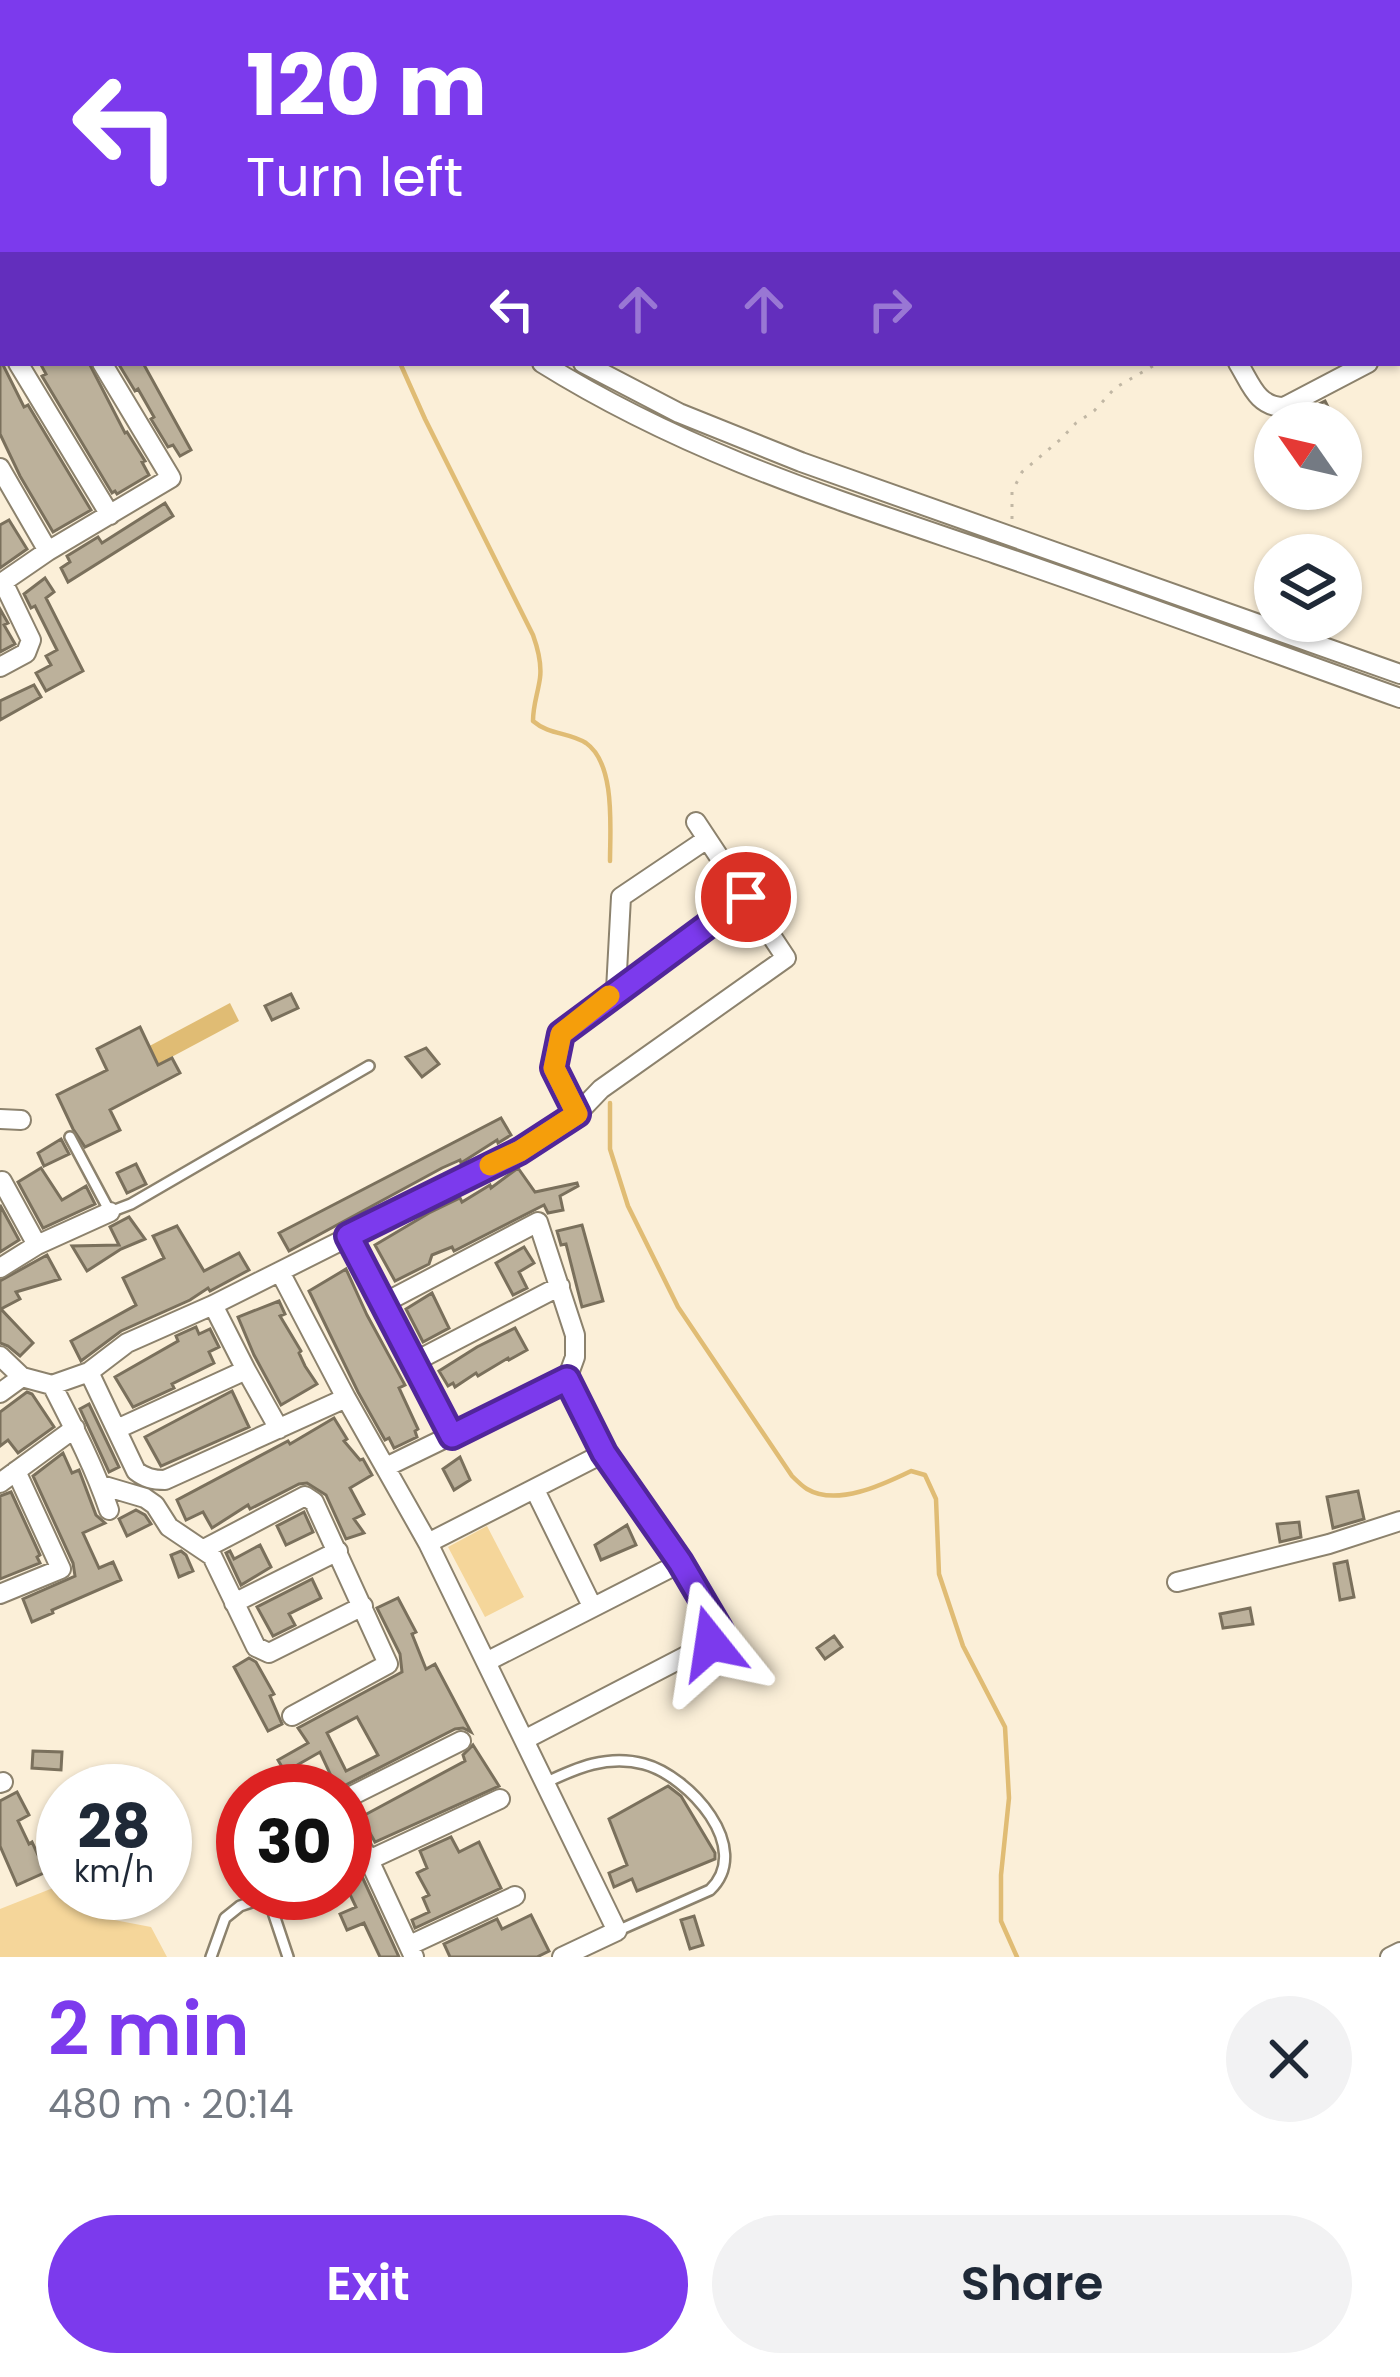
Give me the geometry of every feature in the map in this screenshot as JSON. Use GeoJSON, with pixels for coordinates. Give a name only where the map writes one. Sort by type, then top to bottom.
{"type":"FeatureCollection","features":[{"type":"Feature","properties":{"kind":"street"},"geometry":{"type":"LineString","coordinates":[[20,366],[110,515]]}},
{"type":"Feature","properties":{"kind":"street"},"geometry":{"type":"LineString","coordinates":[[0,668],[26,653],[31,640],[1,583],[171,478],[104,366]]}},
{"type":"Feature","properties":{"kind":"street"},"geometry":{"type":"LineString","coordinates":[[547,366],[669,434],[794,486],[1400,698]]}},
{"type":"Feature","properties":{"kind":"street"},"geometry":{"type":"LineString","coordinates":[[590,366],[731,435],[1400,674]]}},
{"type":"Feature","properties":{"kind":"street"},"geometry":{"type":"LineString","coordinates":[[1240,366],[1263,403],[1285,407],[1362,366]]}},
{"type":"Feature","properties":{"kind":"street"},"geometry":{"type":"LineString","coordinates":[[0,468],[8,500],[48,551]]}},
{"type":"Feature","properties":{"kind":"street"},"geometry":{"type":"LineString","coordinates":[[0,1356],[22,1377],[52,1385],[89,1372],[127,1343],[213,1305],[520,1151],[786,958],[701,830],[621,897],[616,990]]}},
{"type":"Feature","properties":{"kind":"street"},"geometry":{"type":"LineString","coordinates":[[577,1114],[554,1068],[561,1034],[746,897]]}},
{"type":"Feature","properties":{"kind":"street"},"geometry":{"type":"LineString","coordinates":[[0,1119],[21,1120]]}},
{"type":"Feature","properties":{"kind":"street"},"geometry":{"type":"LineString","coordinates":[[2,1181],[38,1245]]}},
{"type":"Feature","properties":{"kind":"street"},"geometry":{"type":"LineString","coordinates":[[0,1268],[110,1212]]}},
{"type":"Feature","properties":{"kind":"street"},"geometry":{"type":"LineString","coordinates":[[382,1304],[538,1222],[575,1335],[575,1357],[567,1379],[386,1467]]}},
{"type":"Feature","properties":{"kind":"street"},"geometry":{"type":"LineString","coordinates":[[348,1236],[452,1436]]}},
{"type":"Feature","properties":{"kind":"street"},"geometry":{"type":"LineString","coordinates":[[280,1272],[428,1543],[616,1930],[562,1957]]}},
{"type":"Feature","properties":{"kind":"street"},"geometry":{"type":"LineString","coordinates":[[412,1363],[560,1286]]}},
{"type":"Feature","properties":{"kind":"street"},"geometry":{"type":"LineString","coordinates":[[213,1305],[279,1430]]}},
{"type":"Feature","properties":{"kind":"street"},"geometry":{"type":"LineString","coordinates":[[117,1429],[246,1370]]}},
{"type":"Feature","properties":{"kind":"street"},"geometry":{"type":"LineString","coordinates":[[89,1372],[136,1471],[153,1480],[165,1480],[346,1398]]}},
{"type":"Feature","properties":{"kind":"street"},"geometry":{"type":"LineString","coordinates":[[0,1394],[22,1377]]}},
{"type":"Feature","properties":{"kind":"street"},"geometry":{"type":"LineString","coordinates":[[524,1740],[711,1643],[720,1630],[680,1562],[604,1453],[567,1379]]}},
{"type":"Feature","properties":{"kind":"street"},"geometry":{"type":"LineString","coordinates":[[52,1385],[109,1510]]}},
{"type":"Feature","properties":{"kind":"street"},"geometry":{"type":"LineString","coordinates":[[0,1594],[61,1569],[8,1477],[75,1428]]}},
{"type":"Feature","properties":{"kind":"street"},"geometry":{"type":"LineString","coordinates":[[428,1543],[604,1453]]}},
{"type":"Feature","properties":{"kind":"street"},"geometry":{"type":"LineString","coordinates":[[100,1485],[146,1498],[169,1527],[212,1556],[256,1647],[269,1653],[363,1606]]}},
{"type":"Feature","properties":{"kind":"street"},"geometry":{"type":"LineString","coordinates":[[535,1490],[592,1606]]}},
{"type":"Feature","properties":{"kind":"street"},"geometry":{"type":"LineString","coordinates":[[204,1550],[304,1496],[314,1502],[388,1664],[292,1716]]}},
{"type":"Feature","properties":{"kind":"street"},"geometry":{"type":"LineString","coordinates":[[1177,1582],[1400,1521]]}},
{"type":"Feature","properties":{"kind":"street"},"geometry":{"type":"LineString","coordinates":[[234,1604],[338,1551]]}},
{"type":"Feature","properties":{"kind":"street"},"geometry":{"type":"LineString","coordinates":[[486,1662],[680,1562]]}},
{"type":"Feature","properties":{"kind":"street"},"geometry":{"type":"LineString","coordinates":[[372,1786],[461,1741]]}},
{"type":"Feature","properties":{"kind":"street"},"geometry":{"type":"LineString","coordinates":[[372,1859],[500,1799]]}},
{"type":"Feature","properties":{"kind":"street"},"geometry":{"type":"LineString","coordinates":[[372,1866],[412,1951],[514,1896]]}},
{"type":"Feature","properties":{"kind":"street"},"geometry":{"type":"LineString","coordinates":[[1390,1957],[1400,1952]]}},
{"type":"Feature","properties":{"kind":"lane"},"geometry":{"type":"LineString","coordinates":[[70,1137],[110,1212],[369,1066]]}},
{"type":"Feature","properties":{"kind":"lane"},"geometry":{"type":"LineString","coordinates":[[544,1783],[606,1761],[646,1764],[693,1792],[722,1837],[725,1869],[710,1890],[616,1930]]}},
{"type":"Feature","properties":{"kind":"lane"},"geometry":{"type":"LineString","coordinates":[[211,1957],[224,1920]]}},
{"type":"Feature","properties":{"kind":"lane"},"geometry":{"type":"LineString","coordinates":[[279,1920],[288,1957]]}},
{"type":"Feature","properties":{"kind":"path"},"geometry":{"type":"LineString","coordinates":[[1007,535],[1013,517],[1012,492],[1022,472],[1115,388],[1153,366]]}},
{"type":"Feature","properties":{"kind":"shaded area"},"geometry":{"type":"Polygon","coordinates":[[[230,1003],[239,1021],[151,1068],[142,1050],[230,1003]]]}},
{"type":"Feature","properties":{"kind":"shaded area"},"geometry":{"type":"Polygon","coordinates":[[[487,1526],[524,1597],[485,1617],[448,1547],[487,1526]]]}},
{"type":"Feature","properties":{"kind":"shaded area"},"geometry":{"type":"Polygon","coordinates":[[[36,1895],[36,1920],[114,1920],[151,1927],[167,1957],[0,1957],[0,1909],[36,1895]]]}},
{"type":"Feature","properties":{"kind":"building"},"geometry":{"type":"Polygon","coordinates":[[[4,366],[24,407],[28,405],[91,510],[53,532],[0,434],[4,366]]]}},
{"type":"Feature","properties":{"kind":"building"},"geometry":{"type":"Polygon","coordinates":[[[42,366],[91,366],[149,475],[112,493],[42,376],[46,374],[42,366]]]}},
{"type":"Feature","properties":{"kind":"building"},"geometry":{"type":"Polygon","coordinates":[[[120,366],[145,366],[191,450],[180,456],[173,445],[168,447],[138,389],[120,366]]]}},
{"type":"Feature","properties":{"kind":"building"},"geometry":{"type":"Polygon","coordinates":[[[165,503],[173,516],[68,582],[61,568],[70,562],[67,556],[98,537],[102,543],[165,503]]]}},
{"type":"Feature","properties":{"kind":"building"},"geometry":{"type":"Polygon","coordinates":[[[9,520],[27,549],[0,568],[0,525],[9,520]]]}},
{"type":"Feature","properties":{"kind":"building"},"geometry":{"type":"Polygon","coordinates":[[[45,578],[54,592],[46,598],[83,671],[46,691],[36,673],[51,665],[46,656],[57,650],[24,594],[45,578]]]}},
{"type":"Feature","properties":{"kind":"building"},"geometry":{"type":"Polygon","coordinates":[[[0,609],[15,644],[0,652],[0,609]]]}},
{"type":"Feature","properties":{"kind":"building"},"geometry":{"type":"Polygon","coordinates":[[[34,685],[41,697],[0,720],[0,701],[34,685]]]}},
{"type":"Feature","properties":{"kind":"building"},"geometry":{"type":"Polygon","coordinates":[[[291,994],[298,1008],[272,1020],[265,1006],[291,994]]]}},
{"type":"Feature","properties":{"kind":"building"},"geometry":{"type":"Polygon","coordinates":[[[140,1027],[158,1065],[172,1058],[180,1073],[110,1110],[120,1130],[85,1147],[57,1095],[107,1070],[97,1049],[140,1027]]]}},
{"type":"Feature","properties":{"kind":"building"},"geometry":{"type":"Polygon","coordinates":[[[426,1048],[439,1064],[422,1077],[406,1057],[426,1048]]]}},
{"type":"Feature","properties":{"kind":"building"},"geometry":{"type":"Polygon","coordinates":[[[501,1118],[511,1135],[289,1251],[279,1233],[501,1118]]]}},
{"type":"Feature","properties":{"kind":"building"},"geometry":{"type":"Polygon","coordinates":[[[61,1139],[69,1154],[44,1166],[38,1153],[61,1139]]]}},
{"type":"Feature","properties":{"kind":"building"},"geometry":{"type":"Polygon","coordinates":[[[136,1164],[146,1184],[127,1193],[117,1173],[136,1164]]]}},
{"type":"Feature","properties":{"kind":"building"},"geometry":{"type":"Polygon","coordinates":[[[41,1168],[62,1200],[86,1186],[95,1204],[43,1228],[18,1182],[41,1168]]]}},
{"type":"Feature","properties":{"kind":"building"},"geometry":{"type":"Polygon","coordinates":[[[518,1168],[535,1192],[578,1186],[560,1196],[563,1210],[548,1213],[544,1205],[454,1251],[452,1247],[432,1255],[429,1264],[395,1281],[375,1245],[429,1213],[491,1188],[518,1168]]]}},
{"type":"Feature","properties":{"kind":"building"},"geometry":{"type":"Polygon","coordinates":[[[0,1205],[19,1240],[0,1252],[0,1205]]]}},
{"type":"Feature","properties":{"kind":"building"},"geometry":{"type":"Polygon","coordinates":[[[129,1217],[145,1239],[87,1271],[72,1246],[119,1245],[110,1227],[129,1217]]]}},
{"type":"Feature","properties":{"kind":"building"},"geometry":{"type":"Polygon","coordinates":[[[582,1225],[603,1301],[582,1307],[566,1244],[561,1245],[557,1231],[582,1225]]]}},
{"type":"Feature","properties":{"kind":"building"},"geometry":{"type":"Polygon","coordinates":[[[177,1226],[204,1271],[239,1253],[249,1270],[121,1331],[81,1361],[71,1341],[136,1305],[123,1278],[164,1258],[153,1236],[177,1226]]]}},
{"type":"Feature","properties":{"kind":"building"},"geometry":{"type":"Polygon","coordinates":[[[524,1247],[534,1263],[519,1272],[527,1288],[513,1295],[496,1263],[524,1247]]]}},
{"type":"Feature","properties":{"kind":"building"},"geometry":{"type":"Polygon","coordinates":[[[47,1255],[60,1279],[16,1292],[20,1299],[1,1309],[33,1343],[20,1356],[0,1343],[0,1281],[47,1255]]]}},
{"type":"Feature","properties":{"kind":"building"},"geometry":{"type":"Polygon","coordinates":[[[346,1269],[405,1385],[399,1388],[418,1429],[417,1437],[394,1448],[358,1392],[309,1291],[346,1269]]]}},
{"type":"Feature","properties":{"kind":"building"},"geometry":{"type":"Polygon","coordinates":[[[432,1293],[449,1328],[423,1342],[406,1309],[432,1293]]]}},
{"type":"Feature","properties":{"kind":"building"},"geometry":{"type":"Polygon","coordinates":[[[279,1301],[285,1314],[280,1316],[317,1384],[281,1405],[238,1317],[279,1301]]]}},
{"type":"Feature","properties":{"kind":"building"},"geometry":{"type":"Polygon","coordinates":[[[196,1327],[199,1334],[210,1329],[219,1347],[209,1352],[214,1363],[133,1407],[115,1377],[196,1327]]]}},
{"type":"Feature","properties":{"kind":"building"},"geometry":{"type":"Polygon","coordinates":[[[515,1328],[527,1350],[455,1387],[453,1383],[448,1386],[439,1371],[515,1328]]]}},
{"type":"Feature","properties":{"kind":"building"},"geometry":{"type":"Polygon","coordinates":[[[232,1391],[249,1427],[161,1466],[145,1437],[232,1391]]]}},
{"type":"Feature","properties":{"kind":"building"},"geometry":{"type":"Polygon","coordinates":[[[27,1392],[54,1427],[18,1453],[8,1440],[0,1446],[0,1412],[27,1392]]]}},
{"type":"Feature","properties":{"kind":"building"},"geometry":{"type":"Polygon","coordinates":[[[89,1404],[119,1467],[109,1472],[80,1409],[89,1404]]]}},
{"type":"Feature","properties":{"kind":"building"},"geometry":{"type":"Polygon","coordinates":[[[334,1418],[344,1441],[372,1475],[350,1488],[364,1514],[354,1519],[364,1533],[346,1539],[326,1495],[307,1483],[250,1509],[248,1505],[212,1528],[203,1512],[186,1520],[177,1500],[334,1418]]]}},
{"type":"Feature","properties":{"kind":"building"},"geometry":{"type":"Polygon","coordinates":[[[63,1453],[72,1473],[79,1470],[96,1515],[105,1523],[83,1533],[99,1568],[113,1562],[121,1580],[32,1622],[23,1599],[75,1576],[33,1476],[63,1453]]]}},
{"type":"Feature","properties":{"kind":"building"},"geometry":{"type":"Polygon","coordinates":[[[460,1457],[470,1480],[454,1490],[443,1469],[460,1457]]]}},
{"type":"Feature","properties":{"kind":"building"},"geometry":{"type":"Polygon","coordinates":[[[1358,1491],[1364,1519],[1333,1528],[1327,1497],[1358,1491]]]}},
{"type":"Feature","properties":{"kind":"building"},"geometry":{"type":"Polygon","coordinates":[[[11,1492],[40,1563],[0,1579],[0,1496],[11,1492]]]}},
{"type":"Feature","properties":{"kind":"building"},"geometry":{"type":"Polygon","coordinates":[[[136,1510],[151,1524],[127,1536],[119,1519],[136,1510]]]}},
{"type":"Feature","properties":{"kind":"building"},"geometry":{"type":"Polygon","coordinates":[[[304,1512],[313,1532],[286,1545],[277,1526],[304,1512]]]}},
{"type":"Feature","properties":{"kind":"building"},"geometry":{"type":"Polygon","coordinates":[[[1299,1522],[1301,1537],[1280,1542],[1277,1524],[1299,1522]]]}},
{"type":"Feature","properties":{"kind":"building"},"geometry":{"type":"Polygon","coordinates":[[[627,1525],[636,1545],[601,1560],[595,1545],[627,1525]]]}},
{"type":"Feature","properties":{"kind":"building"},"geometry":{"type":"Polygon","coordinates":[[[260,1545],[271,1567],[241,1585],[226,1553],[230,1551],[234,1559],[260,1545]]]}},
{"type":"Feature","properties":{"kind":"building"},"geometry":{"type":"Polygon","coordinates":[[[181,1551],[193,1571],[179,1577],[171,1555],[181,1551]]]}},
{"type":"Feature","properties":{"kind":"building"},"geometry":{"type":"Polygon","coordinates":[[[1347,1561],[1354,1597],[1340,1600],[1334,1564],[1347,1561]]]}},
{"type":"Feature","properties":{"kind":"building"},"geometry":{"type":"Polygon","coordinates":[[[312,1579],[321,1598],[289,1614],[295,1625],[273,1636],[257,1607],[312,1579]]]}},
{"type":"Feature","properties":{"kind":"building"},"geometry":{"type":"Polygon","coordinates":[[[398,1598],[416,1632],[412,1634],[426,1669],[435,1664],[471,1732],[455,1729],[372,1772],[372,1764],[360,1764],[378,1755],[357,1717],[327,1733],[342,1764],[326,1764],[320,1752],[299,1764],[280,1764],[278,1760],[308,1743],[298,1728],[402,1672],[400,1654],[377,1608],[398,1598]]]}},
{"type":"Feature","properties":{"kind":"building"},"geometry":{"type":"Polygon","coordinates":[[[1250,1608],[1253,1624],[1223,1628],[1220,1614],[1250,1608]]]}},
{"type":"Feature","properties":{"kind":"building"},"geometry":{"type":"Polygon","coordinates":[[[834,1636],[842,1647],[825,1659],[817,1648],[834,1636]]]}},
{"type":"Feature","properties":{"kind":"building"},"geometry":{"type":"Polygon","coordinates":[[[249,1658],[274,1694],[270,1696],[282,1724],[268,1731],[234,1667],[249,1658]]]}},
{"type":"Feature","properties":{"kind":"building"},"geometry":{"type":"Polygon","coordinates":[[[473,1745],[499,1786],[375,1842],[372,1811],[465,1761],[463,1755],[473,1745]]]}},
{"type":"Feature","properties":{"kind":"building"},"geometry":{"type":"Polygon","coordinates":[[[33,1751],[62,1752],[61,1764],[32,1768],[33,1751]]]}},
{"type":"Feature","properties":{"kind":"building"},"geometry":{"type":"Polygon","coordinates":[[[668,1786],[681,1796],[715,1859],[637,1891],[632,1879],[614,1887],[609,1873],[627,1865],[609,1819],[668,1786]]]}},
{"type":"Feature","properties":{"kind":"building"},"geometry":{"type":"Polygon","coordinates":[[[17,1792],[29,1815],[18,1821],[36,1851],[36,1876],[17,1885],[0,1846],[0,1801],[17,1792]]]}},
{"type":"Feature","properties":{"kind":"building"},"geometry":{"type":"Polygon","coordinates":[[[451,1837],[459,1852],[479,1842],[501,1888],[415,1928],[412,1920],[429,1912],[423,1898],[429,1895],[417,1873],[427,1868],[420,1851],[451,1837]]]}},
{"type":"Feature","properties":{"kind":"building"},"geometry":{"type":"Polygon","coordinates":[[[372,1898],[399,1957],[380,1957],[364,1923],[347,1930],[343,1920],[372,1920],[372,1898]]]}},
{"type":"Feature","properties":{"kind":"building"},"geometry":{"type":"Polygon","coordinates":[[[531,1915],[549,1951],[537,1957],[450,1957],[444,1944],[497,1919],[502,1929],[531,1915]]]}},
{"type":"Feature","properties":{"kind":"building"},"geometry":{"type":"Polygon","coordinates":[[[694,1916],[703,1945],[690,1949],[681,1920],[694,1916]]]}},
{"type":"Feature","properties":{"kind":"waterway"},"geometry":{"type":"LineString","coordinates":[[401,366],[533,635],[540,672],[533,721],[586,743],[602,766],[609,798],[610,861]]}},
{"type":"Feature","properties":{"kind":"waterway"},"geometry":{"type":"LineString","coordinates":[[610,1103],[610,1149],[628,1206],[678,1307],[792,1476],[807,1489],[832,1496],[860,1492],[911,1471],[925,1475],[936,1499],[939,1574],[963,1646],[1005,1727],[1009,1798],[1001,1921],[1017,1957]]}},
{"type":"Feature","properties":{"kind":"slow traffic"},"geometry":{"type":"LineString","coordinates":[[490,1165],[577,1114],[554,1068],[561,1034],[609,996]]}},
{"type":"Feature","properties":{"kind":"route"},"geometry":{"type":"LineString","coordinates":[[711,1643],[720,1630],[680,1562],[604,1453],[567,1379],[452,1436],[348,1236],[520,1151],[577,1114],[554,1068],[561,1034],[746,897]]}}]}
